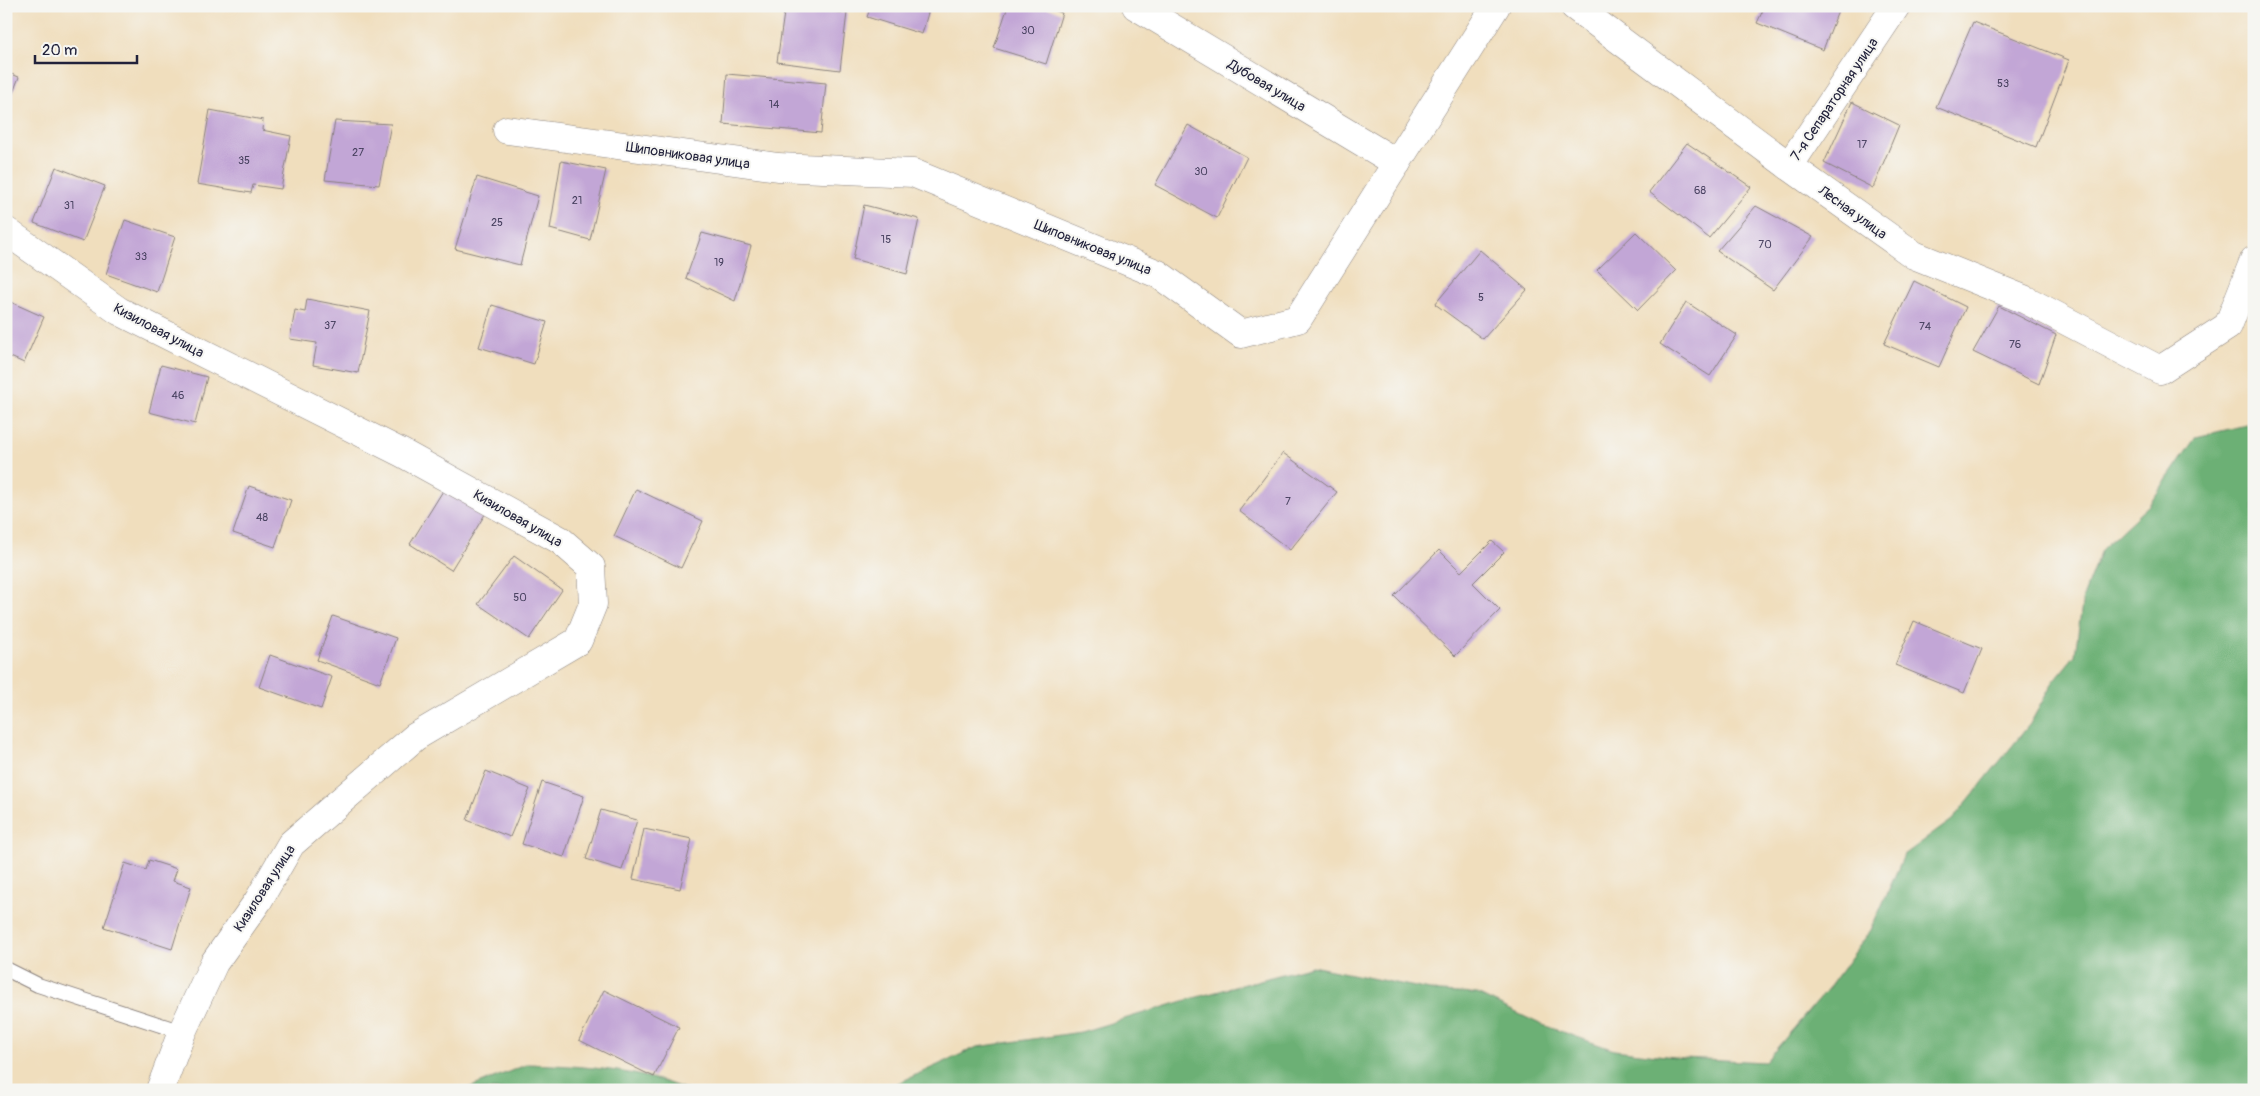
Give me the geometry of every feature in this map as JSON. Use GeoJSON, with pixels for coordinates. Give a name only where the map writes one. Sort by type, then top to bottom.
{"type":"FeatureCollection","features":[{"type":"Feature","properties":{"kind":"street","name":"Дубовая улица"},"geometry":{"type":"LineString","coordinates":[[1136,6],[1397,163]]}},
{"type":"Feature","properties":{"kind":"street","name":"Шиповниковая улица"},"geometry":{"type":"LineString","coordinates":[[507,130],[778,167],[913,173],[1158,274],[1242,334],[1298,319],[1496,6]]}},
{"type":"Feature","properties":{"kind":"street","name":"Лесная улица"},"geometry":{"type":"LineString","coordinates":[[1574,6],[1789,166],[1914,255],[2026,300],[2160,370],[2228,326],[2254,260]]}},
{"type":"Feature","properties":{"kind":"street","name":"7-я Сепараторная улица"},"geometry":{"type":"LineString","coordinates":[[1789,166],[1896,6]]}},
{"type":"Feature","properties":{"kind":"street","name":"Кизиловая улица"},"geometry":{"type":"LineString","coordinates":[[6,232],[119,311],[402,453],[560,540],[591,567],[593,604],[578,641],[415,737],[290,844],[258,901],[214,963],[182,1032],[160,1090]]}},
{"type":"Feature","properties":{"kind":"lane"},"geometry":{"type":"LineString","coordinates":[[6,969],[38,985],[182,1032]]}},
{"type":"Feature","properties":{"kind":"green space"},"geometry":{"type":"Polygon","coordinates":[[[2254,418],[2254,1090],[883,1090],[977,1047],[1081,1032],[1190,999],[1312,966],[1440,992],[1477,994],[1540,1024],[1614,1050],[1683,1058],[1765,1062],[1831,985],[1871,930],[1904,855],[1952,820],[2030,724],[2053,682],[2075,655],[2083,597],[2101,550],[2149,505],[2196,437],[2246,425],[2254,418]]]}},
{"type":"Feature","properties":{"kind":"green space"},"geometry":{"type":"Polygon","coordinates":[[[528,1064],[569,1066],[629,1073],[649,1077],[687,1090],[464,1090],[528,1064]]]}},
{"type":"Feature","properties":{"kind":"building"},"geometry":{"type":"Polygon","coordinates":[[[785,6],[847,13],[840,70],[777,62],[785,6]]]}},
{"type":"Feature","properties":{"kind":"building"},"geometry":{"type":"Polygon","coordinates":[[[871,6],[930,6],[922,34],[867,17],[871,6]]]}},
{"type":"Feature","properties":{"kind":"building"},"geometry":{"type":"Polygon","coordinates":[[[1008,6],[1043,6],[1062,13],[1046,64],[994,48],[1008,6]]]}},
{"type":"Feature","properties":{"kind":"building"},"geometry":{"type":"Polygon","coordinates":[[[1765,6],[1840,6],[1823,50],[1757,23],[1765,6]]]}},
{"type":"Feature","properties":{"kind":"building"},"geometry":{"type":"Polygon","coordinates":[[[1973,22],[2069,60],[2036,147],[1936,107],[1973,22]]]}},
{"type":"Feature","properties":{"kind":"building"},"geometry":{"type":"Polygon","coordinates":[[[6,72],[19,77],[6,111],[6,72]]]}},
{"type":"Feature","properties":{"kind":"building"},"geometry":{"type":"Polygon","coordinates":[[[727,74],[826,83],[821,133],[723,124],[727,74]]]}},
{"type":"Feature","properties":{"kind":"building"},"geometry":{"type":"Polygon","coordinates":[[[1852,102],[1899,125],[1873,188],[1824,163],[1852,102]]]}},
{"type":"Feature","properties":{"kind":"building"},"geometry":{"type":"Polygon","coordinates":[[[210,110],[263,120],[262,130],[291,136],[281,189],[253,185],[251,193],[197,184],[210,110]]]}},
{"type":"Feature","properties":{"kind":"building"},"geometry":{"type":"Polygon","coordinates":[[[335,121],[391,124],[379,185],[325,180],[335,121]]]}},
{"type":"Feature","properties":{"kind":"building"},"geometry":{"type":"Polygon","coordinates":[[[1188,125],[1247,157],[1217,218],[1155,185],[1188,125]]]}},
{"type":"Feature","properties":{"kind":"building"},"geometry":{"type":"Polygon","coordinates":[[[1687,143],[1751,187],[1709,238],[1649,192],[1687,143]]]}},
{"type":"Feature","properties":{"kind":"building"},"geometry":{"type":"Polygon","coordinates":[[[561,161],[606,170],[590,240],[550,229],[561,161]]]}},
{"type":"Feature","properties":{"kind":"building"},"geometry":{"type":"Polygon","coordinates":[[[56,167],[105,186],[83,242],[34,223],[56,167]]]}},
{"type":"Feature","properties":{"kind":"building"},"geometry":{"type":"Polygon","coordinates":[[[477,177],[538,196],[520,265],[455,249],[477,177]]]}},
{"type":"Feature","properties":{"kind":"building"},"geometry":{"type":"Polygon","coordinates":[[[864,205],[919,219],[907,274],[853,259],[864,205]]]}},
{"type":"Feature","properties":{"kind":"building"},"geometry":{"type":"Polygon","coordinates":[[[1756,206],[1813,237],[1773,290],[1717,251],[1756,206]]]}},
{"type":"Feature","properties":{"kind":"building"},"geometry":{"type":"Polygon","coordinates":[[[125,220],[175,237],[157,292],[106,274],[125,220]]]}},
{"type":"Feature","properties":{"kind":"building"},"geometry":{"type":"Polygon","coordinates":[[[1636,232],[1676,271],[1638,310],[1597,270],[1636,232]]]}},
{"type":"Feature","properties":{"kind":"building"},"geometry":{"type":"Polygon","coordinates":[[[702,233],[751,246],[735,301],[686,278],[702,233]]]}},
{"type":"Feature","properties":{"kind":"building"},"geometry":{"type":"Polygon","coordinates":[[[1480,250],[1527,290],[1483,339],[1435,304],[1480,250]]]}},
{"type":"Feature","properties":{"kind":"building"},"geometry":{"type":"Polygon","coordinates":[[[1914,281],[1966,307],[1939,367],[1884,344],[1914,281]]]}},
{"type":"Feature","properties":{"kind":"building"},"geometry":{"type":"Polygon","coordinates":[[[307,299],[370,311],[358,373],[313,365],[317,343],[290,339],[295,310],[305,312],[307,299]]]}},
{"type":"Feature","properties":{"kind":"building"},"geometry":{"type":"Polygon","coordinates":[[[6,300],[44,317],[24,363],[6,355],[6,300]]]}},
{"type":"Feature","properties":{"kind":"building"},"geometry":{"type":"Polygon","coordinates":[[[1686,302],[1737,335],[1710,376],[1660,344],[1686,302]]]}},
{"type":"Feature","properties":{"kind":"building"},"geometry":{"type":"Polygon","coordinates":[[[492,305],[547,322],[534,364],[479,347],[492,305]]]}},
{"type":"Feature","properties":{"kind":"building"},"geometry":{"type":"Polygon","coordinates":[[[1999,306],[2056,335],[2039,384],[1973,352],[1999,306]]]}},
{"type":"Feature","properties":{"kind":"building"},"geometry":{"type":"Polygon","coordinates":[[[161,365],[207,377],[195,424],[149,412],[161,365]]]}},
{"type":"Feature","properties":{"kind":"building"},"geometry":{"type":"Polygon","coordinates":[[[1283,453],[1337,492],[1290,550],[1239,511],[1283,453]]]}},
{"type":"Feature","properties":{"kind":"building"},"geometry":{"type":"Polygon","coordinates":[[[249,486],[291,500],[275,547],[233,533],[249,486]]]}},
{"type":"Feature","properties":{"kind":"building"},"geometry":{"type":"Polygon","coordinates":[[[446,486],[487,511],[451,570],[410,544],[446,486]]]}},
{"type":"Feature","properties":{"kind":"building"},"geometry":{"type":"Polygon","coordinates":[[[636,489],[703,521],[681,568],[614,536],[636,489]]]}},
{"type":"Feature","properties":{"kind":"building"},"geometry":{"type":"Polygon","coordinates":[[[1492,541],[1504,552],[1473,583],[1500,610],[1455,656],[1394,596],[1439,550],[1461,572],[1492,541]]]}},
{"type":"Feature","properties":{"kind":"building"},"geometry":{"type":"Polygon","coordinates":[[[514,556],[562,590],[529,639],[478,604],[514,556]]]}},
{"type":"Feature","properties":{"kind":"building"},"geometry":{"type":"Polygon","coordinates":[[[333,616],[396,638],[380,683],[317,660],[333,616]]]}},
{"type":"Feature","properties":{"kind":"building"},"geometry":{"type":"Polygon","coordinates":[[[1914,621],[1982,649],[1964,693],[1895,665],[1914,621]]]}},
{"type":"Feature","properties":{"kind":"building"},"geometry":{"type":"Polygon","coordinates":[[[270,655],[332,677],[321,709],[259,687],[270,655]]]}},
{"type":"Feature","properties":{"kind":"building"},"geometry":{"type":"Polygon","coordinates":[[[486,771],[530,789],[510,837],[467,820],[486,771]]]}},
{"type":"Feature","properties":{"kind":"building"},"geometry":{"type":"Polygon","coordinates":[[[542,782],[584,796],[564,857],[522,844],[542,782]]]}},
{"type":"Feature","properties":{"kind":"building"},"geometry":{"type":"Polygon","coordinates":[[[601,810],[637,820],[622,870],[586,859],[601,810]]]}},
{"type":"Feature","properties":{"kind":"building"},"geometry":{"type":"Polygon","coordinates":[[[644,829],[692,839],[680,889],[633,879],[644,829]]]}},
{"type":"Feature","properties":{"kind":"building"},"geometry":{"type":"Polygon","coordinates":[[[149,860],[177,869],[173,881],[191,887],[172,949],[104,927],[125,863],[146,870],[149,860]]]}},
{"type":"Feature","properties":{"kind":"building"},"geometry":{"type":"Polygon","coordinates":[[[604,990],[679,1027],[654,1077],[579,1040],[604,990]]]}}]}
